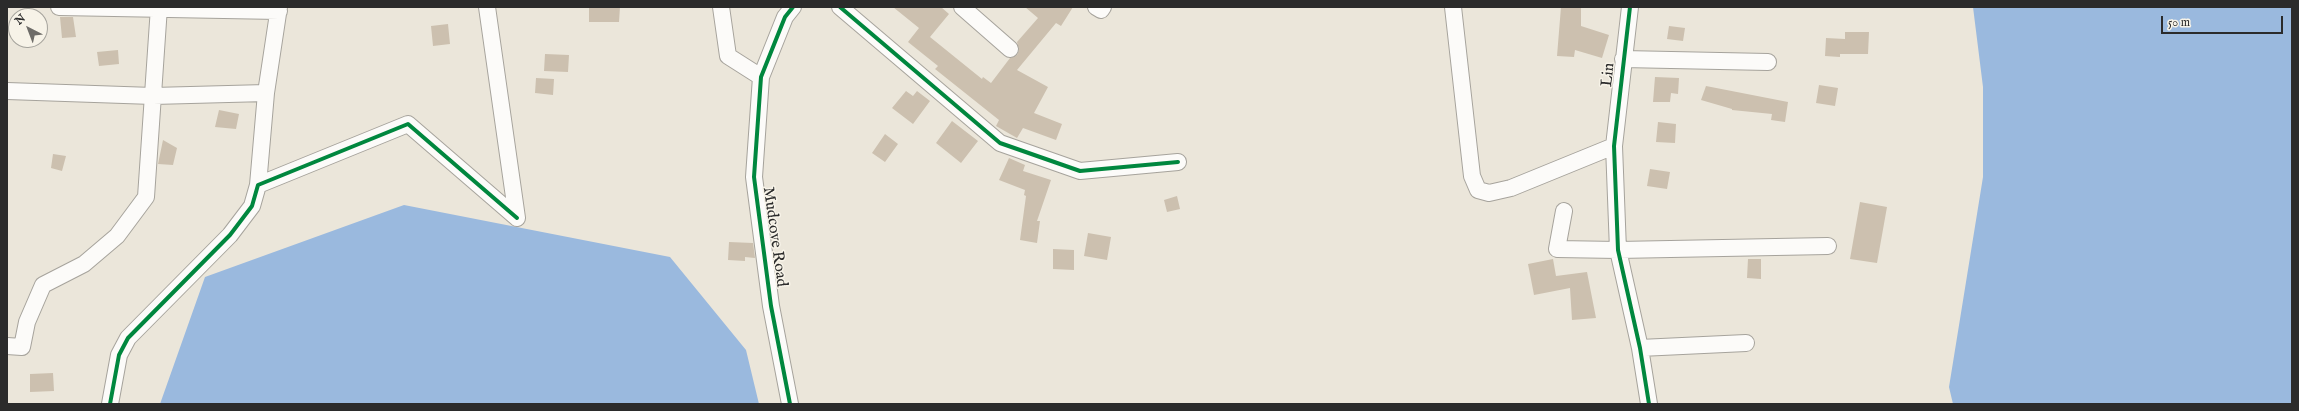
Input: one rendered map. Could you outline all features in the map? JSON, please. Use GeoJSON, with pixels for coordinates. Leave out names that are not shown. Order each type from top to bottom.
{"type":"FeatureCollection","features":[{"type":"Feature","properties":{"kind":"street"},"geometry":{"type":"LineString","coordinates":[[59,7],[279,9],[266,93],[258,185],[252,206],[230,235],[128,338],[119,355],[110,404]]}},
{"type":"Feature","properties":{"kind":"street"},"geometry":{"type":"LineString","coordinates":[[258,185],[408,124],[517,218],[487,7]]}},
{"type":"Feature","properties":{"kind":"street"},"geometry":{"type":"LineString","coordinates":[[721,7],[728,56],[762,77]]}},
{"type":"Feature","properties":{"kind":"street","name":"Mudcove Road"},"geometry":{"type":"LineString","coordinates":[[790,404],[771,306],[754,177],[762,77],[785,17],[793,7]]}},
{"type":"Feature","properties":{"kind":"street"},"geometry":{"type":"LineString","coordinates":[[840,7],[1000,143],[1080,171],[1178,162]]}},
{"type":"Feature","properties":{"kind":"street"},"geometry":{"type":"LineString","coordinates":[[962,7],[1010,49]]}},
{"type":"Feature","properties":{"kind":"street"},"geometry":{"type":"LineString","coordinates":[[1096,7],[1101,10],[1103,7]]}},
{"type":"Feature","properties":{"kind":"street"},"geometry":{"type":"LineString","coordinates":[[1453,7],[1472,176],[1478,190],[1489,193],[1511,188],[1614,146]]}},
{"type":"Feature","properties":{"kind":"street","name":"Lin"},"geometry":{"type":"LineString","coordinates":[[1630,7],[1614,146],[1618,250],[1640,348],[1649,404]]}},
{"type":"Feature","properties":{"kind":"street"},"geometry":{"type":"LineString","coordinates":[[7,346],[22,347],[27,322],[43,285],[84,264],[117,236],[146,197],[159,8]]}},
{"type":"Feature","properties":{"kind":"street"},"geometry":{"type":"LineString","coordinates":[[1623,59],[1768,62]]}},
{"type":"Feature","properties":{"kind":"street"},"geometry":{"type":"LineString","coordinates":[[7,92],[153,96],[266,93]]}},
{"type":"Feature","properties":{"kind":"street"},"geometry":{"type":"LineString","coordinates":[[1564,211],[1557,249],[1618,250],[1828,246]]}},
{"type":"Feature","properties":{"kind":"street"},"geometry":{"type":"LineString","coordinates":[[1640,348],[1746,343]]}},
{"type":"Feature","properties":{"kind":"water"},"geometry":{"type":"Polygon","coordinates":[[[1973,7],[2292,7],[2292,404],[1953,404],[1949,387],[1983,177],[1983,87],[1973,7]]]}},
{"type":"Feature","properties":{"kind":"water"},"geometry":{"type":"Polygon","coordinates":[[[404,205],[670,257],[746,350],[759,404],[160,404],[205,277],[404,205]]]}},
{"type":"Feature","properties":{"kind":"building"},"geometry":{"type":"Polygon","coordinates":[[[589,7],[620,7],[619,22],[589,22],[589,7]]]}},
{"type":"Feature","properties":{"kind":"building"},"geometry":{"type":"Polygon","coordinates":[[[893,7],[941,7],[949,14],[930,37],[982,79],[983,77],[991,83],[1010,58],[1017,55],[1019,50],[1017,42],[1038,18],[1025,7],[1073,7],[1061,26],[1056,23],[1017,70],[1048,87],[1034,113],[1062,124],[1056,140],[1023,128],[1017,138],[996,126],[999,120],[935,69],[938,66],[908,42],[919,28],[893,7]]]}},
{"type":"Feature","properties":{"kind":"building"},"geometry":{"type":"Polygon","coordinates":[[[1561,7],[1581,7],[1581,26],[1609,35],[1602,58],[1575,50],[1574,57],[1557,56],[1561,7]]]}},
{"type":"Feature","properties":{"kind":"building"},"geometry":{"type":"Polygon","coordinates":[[[60,17],[73,17],[76,37],[62,38],[60,17]]]}},
{"type":"Feature","properties":{"kind":"building"},"geometry":{"type":"Polygon","coordinates":[[[448,24],[450,44],[433,46],[431,26],[448,24]]]}},
{"type":"Feature","properties":{"kind":"building"},"geometry":{"type":"Polygon","coordinates":[[[1669,26],[1685,28],[1683,41],[1667,39],[1669,26]]]}},
{"type":"Feature","properties":{"kind":"building"},"geometry":{"type":"Polygon","coordinates":[[[1845,32],[1869,32],[1868,54],[1840,54],[1840,57],[1825,56],[1826,38],[1845,39],[1845,32]]]}},
{"type":"Feature","properties":{"kind":"building"},"geometry":{"type":"Polygon","coordinates":[[[118,50],[119,64],[99,66],[97,52],[118,50]]]}},
{"type":"Feature","properties":{"kind":"building"},"geometry":{"type":"Polygon","coordinates":[[[545,54],[569,55],[568,72],[544,71],[545,54]]]}},
{"type":"Feature","properties":{"kind":"building"},"geometry":{"type":"Polygon","coordinates":[[[1655,77],[1679,78],[1678,94],[1671,93],[1670,102],[1653,102],[1655,77]]]}},
{"type":"Feature","properties":{"kind":"building"},"geometry":{"type":"Polygon","coordinates":[[[536,78],[554,79],[553,95],[535,93],[536,78]]]}},
{"type":"Feature","properties":{"kind":"building"},"geometry":{"type":"Polygon","coordinates":[[[1819,85],[1838,88],[1835,106],[1816,103],[1819,85]]]}},
{"type":"Feature","properties":{"kind":"building"},"geometry":{"type":"Polygon","coordinates":[[[1706,86],[1788,102],[1785,122],[1771,120],[1772,114],[1732,110],[1701,100],[1706,86]]]}},
{"type":"Feature","properties":{"kind":"building"},"geometry":{"type":"Polygon","coordinates":[[[906,91],[913,96],[917,91],[930,101],[913,124],[892,108],[906,91]]]}},
{"type":"Feature","properties":{"kind":"building"},"geometry":{"type":"Polygon","coordinates":[[[219,110],[239,114],[236,129],[215,127],[219,110]]]}},
{"type":"Feature","properties":{"kind":"building"},"geometry":{"type":"Polygon","coordinates":[[[952,121],[978,141],[961,163],[936,143],[952,121]]]}},
{"type":"Feature","properties":{"kind":"building"},"geometry":{"type":"Polygon","coordinates":[[[1658,122],[1676,124],[1675,143],[1656,142],[1658,122]]]}},
{"type":"Feature","properties":{"kind":"building"},"geometry":{"type":"Polygon","coordinates":[[[885,134],[898,144],[885,162],[872,153],[885,134]]]}},
{"type":"Feature","properties":{"kind":"building"},"geometry":{"type":"Polygon","coordinates":[[[163,140],[177,148],[173,165],[158,164],[163,140]]]}},
{"type":"Feature","properties":{"kind":"building"},"geometry":{"type":"Polygon","coordinates":[[[53,154],[66,156],[62,171],[51,168],[53,154]]]}},
{"type":"Feature","properties":{"kind":"building"},"geometry":{"type":"Polygon","coordinates":[[[1009,158],[1025,165],[1023,171],[1051,180],[1037,221],[1040,221],[1037,243],[1020,240],[1026,196],[1024,195],[1025,190],[999,180],[1009,158]]]}},
{"type":"Feature","properties":{"kind":"building"},"geometry":{"type":"Polygon","coordinates":[[[1650,169],[1670,172],[1667,189],[1647,186],[1650,169]]]}},
{"type":"Feature","properties":{"kind":"building"},"geometry":{"type":"Polygon","coordinates":[[[1177,196],[1180,209],[1167,212],[1164,200],[1177,196]]]}},
{"type":"Feature","properties":{"kind":"building"},"geometry":{"type":"Polygon","coordinates":[[[1860,202],[1887,207],[1877,263],[1850,259],[1860,202]]]}},
{"type":"Feature","properties":{"kind":"building"},"geometry":{"type":"Polygon","coordinates":[[[1088,233],[1111,237],[1107,260],[1084,256],[1088,233]]]}},
{"type":"Feature","properties":{"kind":"building"},"geometry":{"type":"Polygon","coordinates":[[[729,242],[753,243],[755,258],[745,257],[745,261],[728,260],[729,242]]]}},
{"type":"Feature","properties":{"kind":"building"},"geometry":{"type":"Polygon","coordinates":[[[1053,249],[1074,250],[1074,270],[1053,269],[1053,249]]]}},
{"type":"Feature","properties":{"kind":"building"},"geometry":{"type":"Polygon","coordinates":[[[1553,259],[1556,276],[1587,272],[1596,318],[1572,320],[1570,288],[1534,295],[1528,264],[1553,259]]]}},
{"type":"Feature","properties":{"kind":"building"},"geometry":{"type":"Polygon","coordinates":[[[1748,259],[1761,259],[1761,279],[1747,278],[1748,259]]]}},
{"type":"Feature","properties":{"kind":"building"},"geometry":{"type":"Polygon","coordinates":[[[53,373],[54,391],[30,392],[30,374],[53,373]]]}},
{"type":"Feature","properties":{"kind":"cycle path"},"geometry":{"type":"LineString","coordinates":[[790,404],[771,306],[754,177],[761,77],[785,17],[793,7]]}},
{"type":"Feature","properties":{"kind":"cycle path"},"geometry":{"type":"LineString","coordinates":[[840,7],[1000,143],[1080,171],[1178,162]]}},
{"type":"Feature","properties":{"kind":"cycle path"},"geometry":{"type":"LineString","coordinates":[[1630,7],[1614,146],[1618,250],[1640,348],[1649,404]]}},
{"type":"Feature","properties":{"kind":"cycle path"},"geometry":{"type":"LineString","coordinates":[[110,404],[119,355],[128,338],[230,235],[252,206],[258,185],[408,124],[517,218]]}}]}
